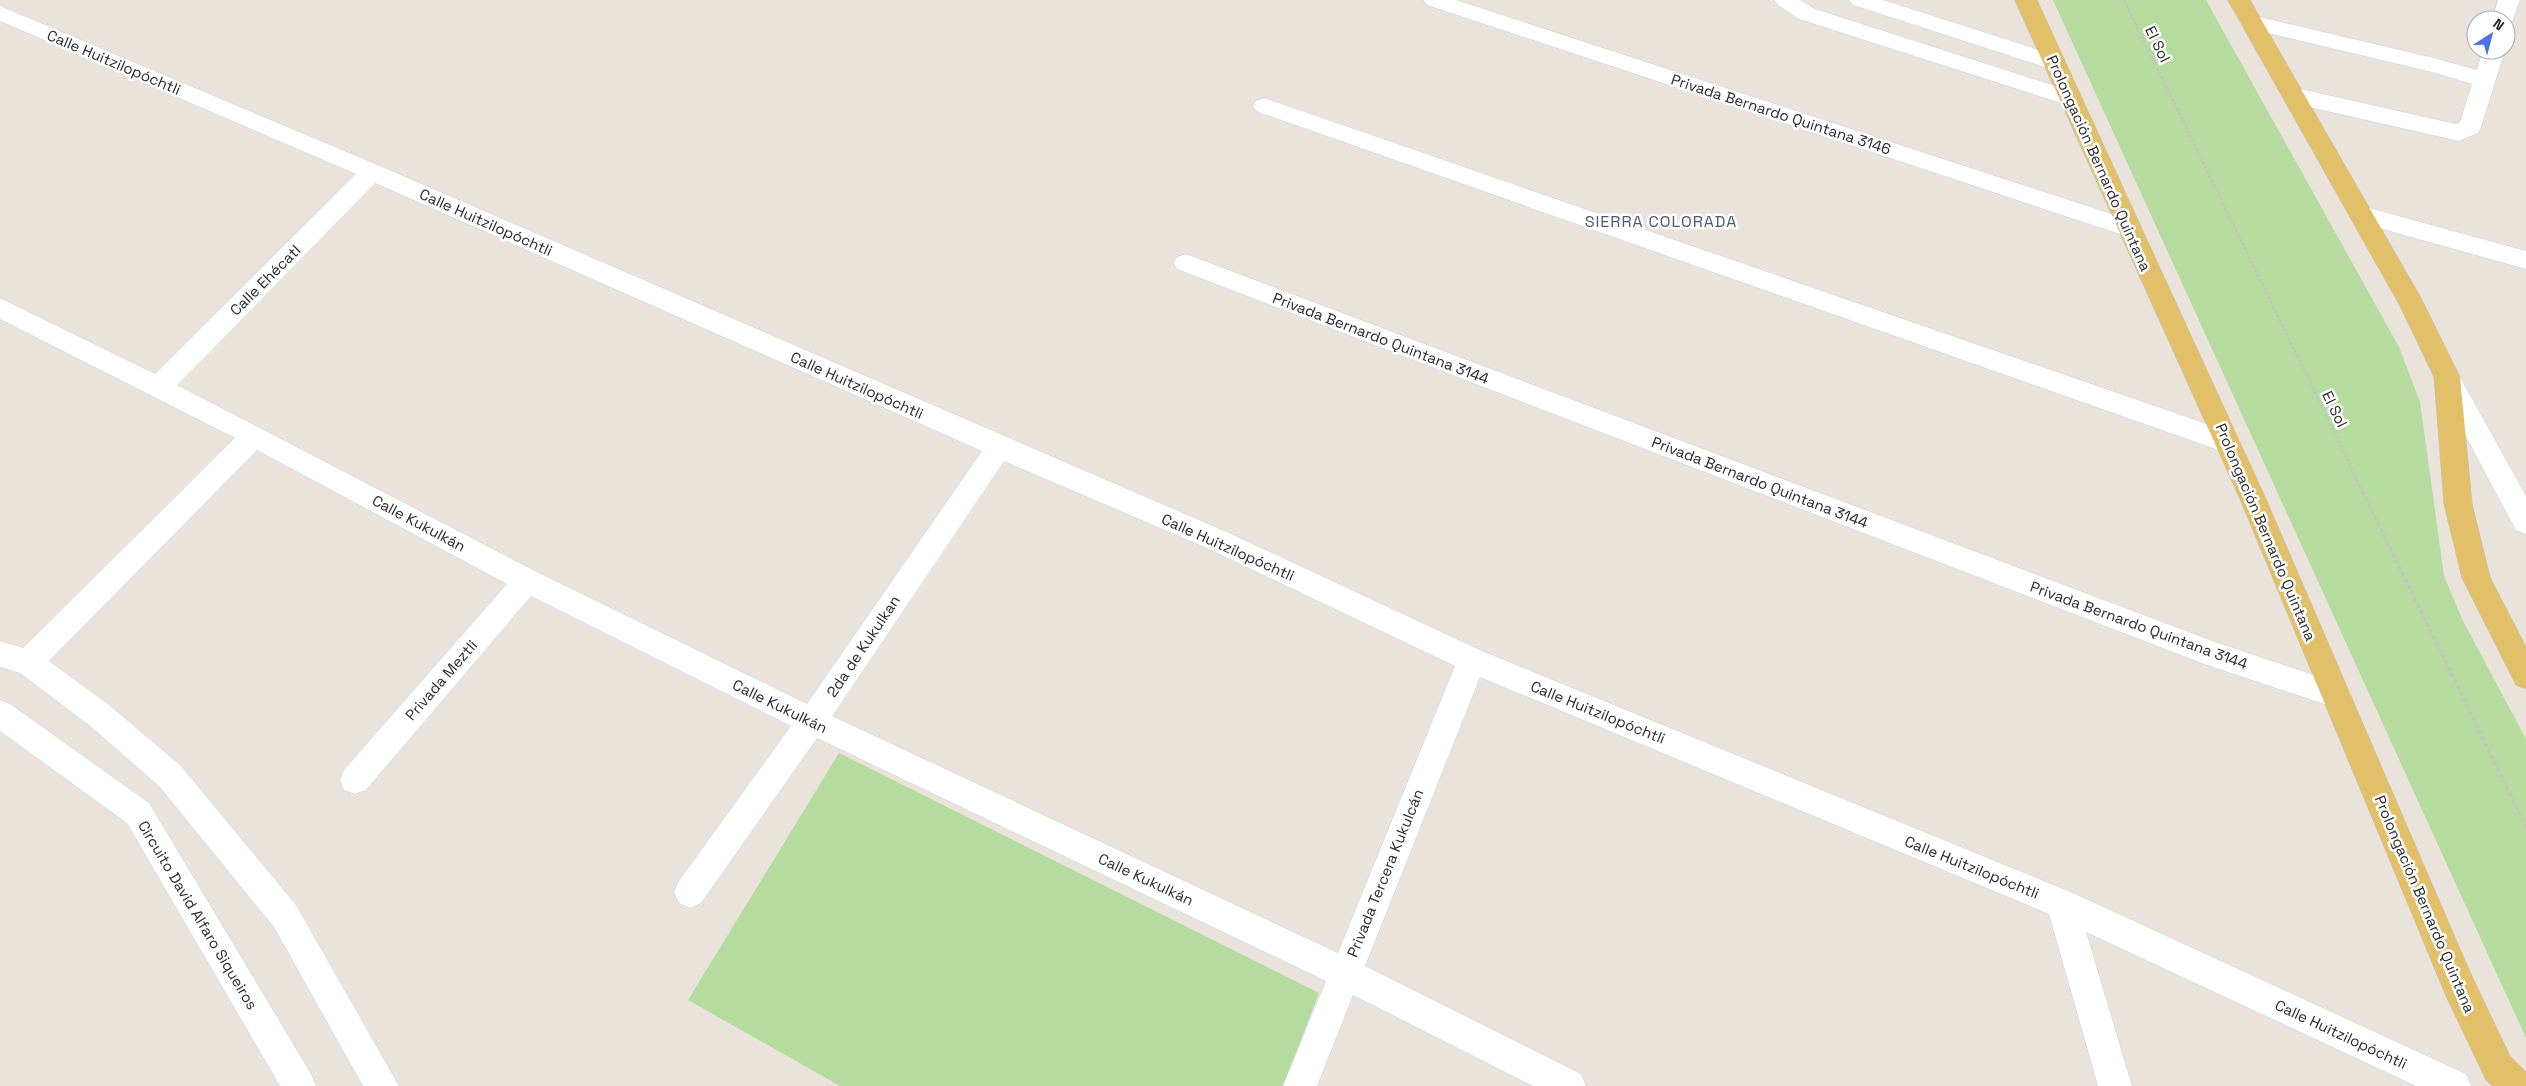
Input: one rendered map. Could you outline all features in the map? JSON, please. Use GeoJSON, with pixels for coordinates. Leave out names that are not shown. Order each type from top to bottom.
{"type":"FeatureCollection","features":[{"type":"Feature","properties":{"kind":"main road","name":"Prolongación Bernardo Quintana"},"geometry":{"type":"LineString","coordinates":[[2026,0],[2128,228],[2227,442],[2458,984],[2506,1080]]}},
{"type":"Feature","properties":{"kind":"main road"},"geometry":{"type":"LineString","coordinates":[[2239,0],[2296,96],[2412,305],[2447,377],[2458,504],[2476,578],[2526,676]]}},
{"type":"Feature","properties":{"kind":"street","name":"Privada Bernardo Quintana 3146"},"geometry":{"type":"LineString","coordinates":[[1434,0],[2128,228]]}},
{"type":"Feature","properties":{"kind":"street"},"geometry":{"type":"LineString","coordinates":[[1785,0],[1807,14],[2069,98]]}},
{"type":"Feature","properties":{"kind":"street"},"geometry":{"type":"LineString","coordinates":[[1860,0],[2053,62]]}},
{"type":"Feature","properties":{"kind":"street","name":"Calle Huitzilopóchtli"},"geometry":{"type":"LineString","coordinates":[[0,13],[372,172],[999,447],[1219,541],[1472,660],[2062,904],[2454,1086]]}},
{"type":"Feature","properties":{"kind":"street"},"geometry":{"type":"LineString","coordinates":[[2251,22],[2434,65],[2484,80]]}},
{"type":"Feature","properties":{"kind":"street"},"geometry":{"type":"LineString","coordinates":[[2296,96],[2459,133],[2470,127],[2491,60]]}},
{"type":"Feature","properties":{"kind":"street"},"geometry":{"type":"LineString","coordinates":[[1264,106],[2227,442]]}},
{"type":"Feature","properties":{"kind":"street","name":"Calle Ehécatl"},"geometry":{"type":"LineString","coordinates":[[159,387],[372,172]]}},
{"type":"Feature","properties":{"kind":"street"},"geometry":{"type":"LineString","coordinates":[[2362,215],[2526,260]]}},
{"type":"Feature","properties":{"kind":"street","name":"Privada Bernardo Quintana 3144"},"geometry":{"type":"LineString","coordinates":[[1186,263],[2217,656],[2336,695]]}},
{"type":"Feature","properties":{"kind":"street","name":"Calle Kukulkán"},"geometry":{"type":"LineString","coordinates":[[0,308],[254,436],[527,581],[812,721],[1344,972],[1569,1086]]}},
{"type":"Feature","properties":{"kind":"street"},"geometry":{"type":"LineString","coordinates":[[2447,377],[2526,522]]}},
{"type":"Feature","properties":{"kind":"street"},"geometry":{"type":"LineString","coordinates":[[28,662],[254,436]]}},
{"type":"Feature","properties":{"kind":"street","name":"2da de Kukulkan"},"geometry":{"type":"LineString","coordinates":[[690,892],[812,721],[999,447]]}},
{"type":"Feature","properties":{"kind":"street","name":"Privada Meztli"},"geometry":{"type":"LineString","coordinates":[[356,780],[527,581]]}},
{"type":"Feature","properties":{"kind":"street"},"geometry":{"type":"LineString","coordinates":[[0,654],[28,662],[99,715],[170,776],[285,916],[382,1086]]}},
{"type":"Feature","properties":{"kind":"street","name":"Privada Tercera Kukulcán"},"geometry":{"type":"LineString","coordinates":[[1300,1086],[1344,972],[1472,660]]}},
{"type":"Feature","properties":{"kind":"street","name":"Circuito David Alfaro Siqueiros"},"geometry":{"type":"LineString","coordinates":[[0,714],[138,813],[299,1086]]}},
{"type":"Feature","properties":{"kind":"street"},"geometry":{"type":"LineString","coordinates":[[2062,904],[2115,1086]]}},
{"type":"Feature","properties":{"kind":"path","name":"El Sol"},"geometry":{"type":"LineString","coordinates":[[2124,0],[2526,827]]}},
{"type":"Feature","properties":{"kind":"green space"},"geometry":{"type":"Polygon","coordinates":[[[2053,0],[2206,0],[2399,347],[2420,402],[2444,576],[2462,619],[2526,739],[2526,1038],[2053,0]]]}},
{"type":"Feature","properties":{"kind":"green space"},"geometry":{"type":"Polygon","coordinates":[[[839,753],[1319,993],[1283,1086],[840,1086],[688,1000],[839,753]]]}},
{"type":"Feature","properties":{"kind":"district","name":"SIERRA COLORADA"},"geometry":{"type":"Point","coordinates":[1661,221]}}]}
